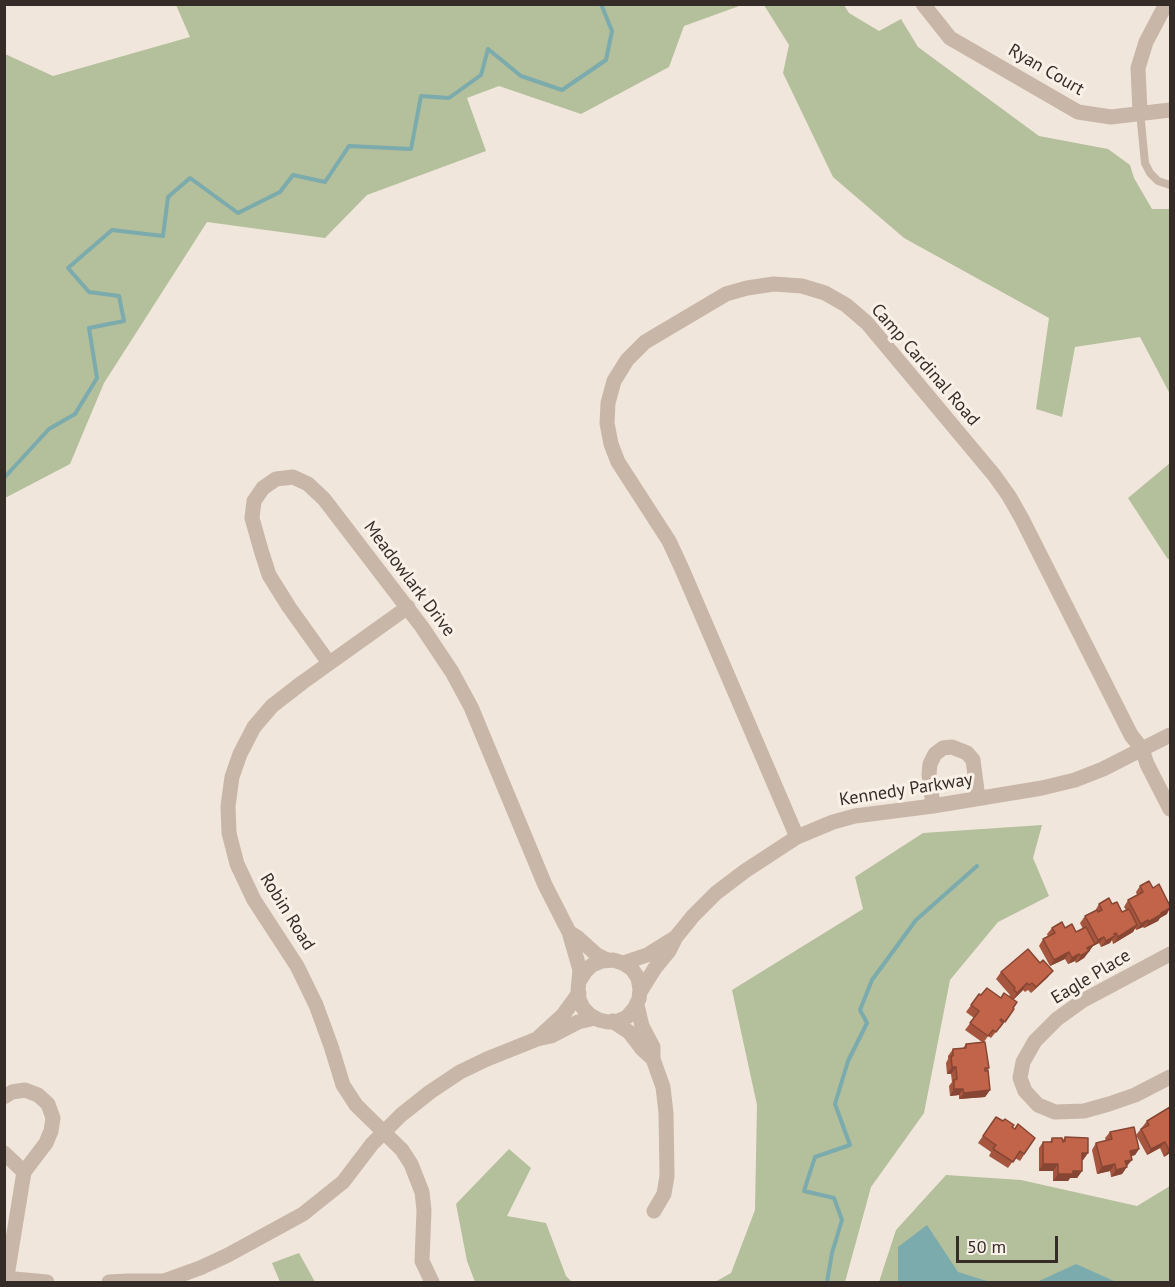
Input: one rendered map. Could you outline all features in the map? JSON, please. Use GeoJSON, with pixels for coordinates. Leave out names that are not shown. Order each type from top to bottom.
{"type":"FeatureCollection","features":[{"type":"Feature","properties":{"kind":"street","name":"Ryan Court"},"geometry":{"type":"LineString","coordinates":[[923,4],[950,38],[1078,112],[1111,117],[1170,110]]}},
{"type":"Feature","properties":{"kind":"street"},"geometry":{"type":"LineString","coordinates":[[1140,112],[1138,68],[1146,42],[1167,9]]}},
{"type":"Feature","properties":{"kind":"street","name":"Camp Cardinal Road"},"geometry":{"type":"LineString","coordinates":[[797,837],[682,568],[669,541],[618,462],[611,444],[607,423],[608,404],[614,381],[627,360],[645,342],[726,294],[774,284],[802,286],[825,293],[846,305],[867,323],[994,475],[1022,519],[1131,735],[1142,749],[1170,810]]}},
{"type":"Feature","properties":{"kind":"street","name":"Meadowlark Drive"},"geometry":{"type":"LineString","coordinates":[[329,663],[268,575],[252,518],[254,501],[263,488],[276,479],[293,477],[308,484],[324,499],[432,640],[471,707],[545,885],[569,932],[578,957],[579,987]]}},
{"type":"Feature","properties":{"kind":"street","name":"Robin Road"},"geometry":{"type":"LineString","coordinates":[[408,607],[272,706],[254,727],[240,754],[232,777],[228,806],[228,833],[237,864],[254,900],[297,966],[316,1005],[344,1085],[356,1105],[402,1150],[411,1164],[422,1192],[424,1210],[422,1261],[432,1282]]}},
{"type":"Feature","properties":{"kind":"street","name":"Kennedy Parkway"},"geometry":{"type":"LineString","coordinates":[[638,998],[655,968],[693,916],[716,893],[797,837],[833,822],[855,816],[933,806],[1042,788],[1075,780],[1103,769],[1170,735]]}},
{"type":"Feature","properties":{"kind":"street"},"geometry":{"type":"LineString","coordinates":[[933,806],[930,764],[935,754],[943,748],[952,747],[967,753],[973,760],[978,798]]}},
{"type":"Feature","properties":{"kind":"street","name":"Meadowlark Drive"},"geometry":{"type":"LineString","coordinates":[[569,932],[597,955],[607,960]]}},
{"type":"Feature","properties":{"kind":"street","name":"Kennedy Parkway"},"geometry":{"type":"LineString","coordinates":[[623,963],[652,953],[676,937]]}},
{"type":"Feature","properties":{"kind":"street","name":"Eagle Place"},"geometry":{"type":"LineString","coordinates":[[1170,954],[1082,1001],[1057,1019],[1035,1041],[1023,1062],[1020,1078],[1025,1091],[1038,1105],[1055,1112],[1084,1111],[1109,1104],[1135,1095],[1170,1077]]}},
{"type":"Feature","properties":{"kind":"street"},"geometry":{"type":"LineString","coordinates":[[537,1040],[563,1015],[585,972],[592,965],[613,960],[632,969],[638,978],[642,1026],[653,1047],[653,1059],[663,1087],[666,1113],[667,1176],[664,1194],[654,1211]]}},
{"type":"Feature","properties":{"kind":"street"},"geometry":{"type":"LineString","coordinates":[[579,987],[579,999],[583,1008],[598,1020],[612,1022],[627,1017],[638,998]]}},
{"type":"Feature","properties":{"kind":"street"},"geometry":{"type":"LineString","coordinates":[[109,1282],[163,1282],[228,1255],[303,1214],[343,1182],[383,1132],[401,1115],[460,1072],[487,1059],[551,1036],[578,1022],[595,1018]]}},
{"type":"Feature","properties":{"kind":"street"},"geometry":{"type":"LineString","coordinates":[[612,1022],[629,1032],[653,1059]]}},
{"type":"Feature","properties":{"kind":"street"},"geometry":{"type":"LineString","coordinates":[[4,1097],[12,1092],[25,1090],[38,1095],[48,1104],[52,1118],[51,1131],[46,1143],[24,1173],[6,1280],[47,1282]]}},
{"type":"Feature","properties":{"kind":"street"},"geometry":{"type":"LineString","coordinates":[[4,1153],[24,1173]]}},
{"type":"Feature","properties":{"kind":"lane"},"geometry":{"type":"LineString","coordinates":[[1140,112],[1145,163],[1150,173],[1158,181],[1170,185]]}},
{"type":"Feature","properties":{"kind":"green space"},"geometry":{"type":"Polygon","coordinates":[[[176,5],[742,5],[684,26],[669,67],[581,114],[499,86],[467,98],[486,151],[367,195],[325,238],[207,222],[104,383],[70,464],[5,498],[5,54],[53,76],[190,37],[176,5]]]}},
{"type":"Feature","properties":{"kind":"green space"},"geometry":{"type":"Polygon","coordinates":[[[764,5],[844,5],[849,13],[879,31],[901,19],[918,47],[1039,136],[1108,149],[1130,165],[1134,178],[1152,209],[1170,209],[1170,394],[1140,337],[1075,347],[1062,417],[1036,409],[1049,318],[904,238],[833,177],[783,73],[789,45],[764,5]]]}},
{"type":"Feature","properties":{"kind":"green space"},"geometry":{"type":"Polygon","coordinates":[[[1170,463],[1170,560],[1128,498],[1170,463]]]}},
{"type":"Feature","properties":{"kind":"green space"},"geometry":{"type":"Polygon","coordinates":[[[1042,825],[1033,858],[1049,896],[998,922],[950,980],[924,1113],[871,1187],[845,1282],[715,1282],[731,1273],[755,1210],[757,1105],[732,990],[863,909],[855,877],[923,833],[1042,825]]]}},
{"type":"Feature","properties":{"kind":"green space"},"geometry":{"type":"Polygon","coordinates":[[[509,1149],[531,1168],[507,1216],[546,1223],[566,1276],[572,1282],[475,1282],[467,1261],[456,1204],[509,1149]]]}},
{"type":"Feature","properties":{"kind":"green space"},"geometry":{"type":"Polygon","coordinates":[[[946,1175],[1021,1180],[1137,1206],[1170,1186],[1170,1282],[879,1282],[896,1230],[946,1175]]]}},
{"type":"Feature","properties":{"kind":"green space"},"geometry":{"type":"Polygon","coordinates":[[[299,1253],[315,1282],[280,1282],[272,1263],[299,1253]]]}},
{"type":"Feature","properties":{"kind":"water"},"geometry":{"type":"Polygon","coordinates":[[[927,1225],[958,1272],[990,1282],[898,1282],[898,1247],[927,1225]]]}},
{"type":"Feature","properties":{"kind":"water"},"geometry":{"type":"Polygon","coordinates":[[[1076,1264],[1114,1281],[1037,1282],[1076,1264]]]}},
{"type":"Feature","properties":{"kind":"building"},"geometry":{"type":"Polygon","coordinates":[[[1149,881],[1153,888],[1159,884],[1170,908],[1141,924],[1128,900],[1143,892],[1140,886],[1149,881]]]}},
{"type":"Feature","properties":{"kind":"building"},"geometry":{"type":"Polygon","coordinates":[[[1109,898],[1112,904],[1117,902],[1122,912],[1129,909],[1137,925],[1118,937],[1116,933],[1106,941],[1104,937],[1098,940],[1085,916],[1102,910],[1099,904],[1109,898]]]}},
{"type":"Feature","properties":{"kind":"building"},"geometry":{"type":"Polygon","coordinates":[[[1062,922],[1065,928],[1072,924],[1076,932],[1086,927],[1095,944],[1087,948],[1089,951],[1080,956],[1079,954],[1072,958],[1069,952],[1054,960],[1043,939],[1055,933],[1052,928],[1062,922]]]}},
{"type":"Feature","properties":{"kind":"building"},"geometry":{"type":"Polygon","coordinates":[[[1028,949],[1040,963],[1043,960],[1053,971],[1036,987],[1032,983],[1029,985],[1027,983],[1017,993],[1001,972],[1028,949]]]}},
{"type":"Feature","properties":{"kind":"building"},"geometry":{"type":"Polygon","coordinates":[[[987,988],[1001,998],[1004,993],[1017,1002],[1005,1022],[1001,1019],[1003,1023],[996,1032],[993,1030],[988,1036],[970,1023],[979,1011],[971,1005],[987,988]]]}},
{"type":"Feature","properties":{"kind":"building"},"geometry":{"type":"Polygon","coordinates":[[[985,1042],[989,1068],[985,1068],[985,1071],[988,1070],[990,1090],[964,1093],[963,1089],[954,1089],[954,1080],[957,1079],[956,1067],[952,1067],[953,1049],[966,1048],[966,1044],[985,1042]]]}},
{"type":"Feature","properties":{"kind":"building"},"geometry":{"type":"Polygon","coordinates":[[[1170,1107],[1170,1149],[1165,1142],[1151,1149],[1141,1129],[1149,1125],[1147,1121],[1170,1107]]]}},
{"type":"Feature","properties":{"kind":"building"},"geometry":{"type":"Polygon","coordinates":[[[996,1117],[1003,1121],[1005,1119],[1014,1125],[1012,1127],[1015,1129],[1018,1124],[1035,1138],[1024,1154],[1020,1151],[1013,1162],[993,1149],[996,1145],[983,1136],[996,1117]]]}},
{"type":"Feature","properties":{"kind":"building"},"geometry":{"type":"Polygon","coordinates":[[[1134,1127],[1139,1149],[1130,1151],[1132,1160],[1125,1161],[1127,1167],[1116,1170],[1115,1164],[1102,1167],[1096,1143],[1112,1139],[1110,1132],[1134,1127]]]}},
{"type":"Feature","properties":{"kind":"building"},"geometry":{"type":"Polygon","coordinates":[[[1065,1137],[1088,1138],[1088,1153],[1082,1153],[1082,1171],[1073,1171],[1073,1174],[1058,1174],[1058,1164],[1043,1164],[1043,1142],[1052,1142],[1052,1138],[1062,1138],[1063,1142],[1065,1137]]]}},
{"type":"Feature","properties":{"kind":"waterway"},"geometry":{"type":"LineString","coordinates":[[4,478],[49,429],[75,414],[97,378],[89,328],[124,321],[119,296],[89,292],[68,268],[112,230],[163,236],[168,197],[190,178],[238,213],[280,192],[293,175],[325,182],[349,146],[411,149],[421,96],[449,98],[481,75],[488,49],[521,76],[562,90],[606,60],[612,31],[601,4]]}},
{"type":"Feature","properties":{"kind":"waterway"},"geometry":{"type":"LineString","coordinates":[[827,1282],[832,1253],[842,1220],[834,1198],[804,1191],[815,1157],[850,1145],[835,1104],[848,1061],[867,1023],[860,1010],[872,980],[916,920],[977,866]]}}]}
